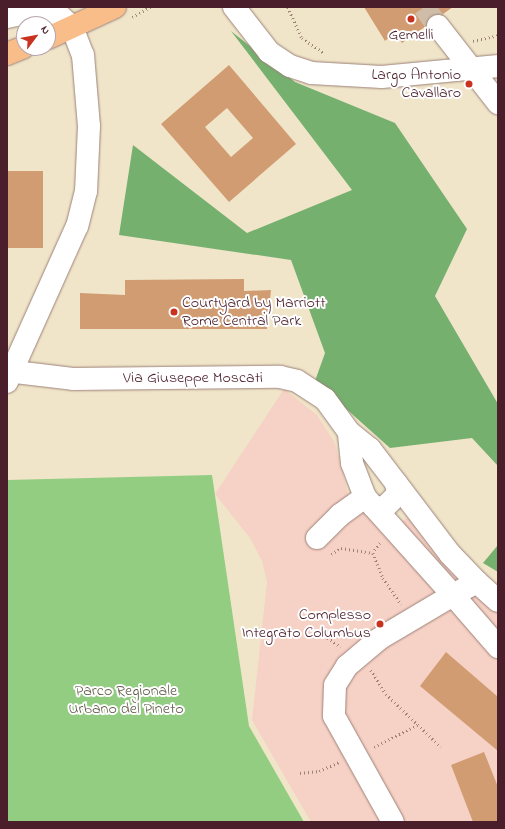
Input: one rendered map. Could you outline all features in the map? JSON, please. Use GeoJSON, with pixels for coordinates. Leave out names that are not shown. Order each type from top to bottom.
{"type":"FeatureCollection","features":[{"type":"Feature","properties":{"kind":"main road"},"geometry":{"type":"LineString","coordinates":[[56,34],[115,7]]}},
{"type":"Feature","properties":{"kind":"street"},"geometry":{"type":"LineString","coordinates":[[7,17],[41,10],[58,14],[72,27],[85,66],[88,126],[86,191],[77,226],[9,375]]}},
{"type":"Feature","properties":{"kind":"street"},"geometry":{"type":"LineString","coordinates":[[242,12],[277,58],[290,66],[323,76],[376,77],[472,70],[498,66]]}},
{"type":"Feature","properties":{"kind":"street"},"geometry":{"type":"LineString","coordinates":[[438,26],[498,103]]}},
{"type":"Feature","properties":{"kind":"street","name":"Via Giuseppe Moscati"},"geometry":{"type":"LineString","coordinates":[[9,375],[73,379],[288,379],[306,384],[325,399],[349,432],[370,449],[450,554],[498,601]]}},
{"type":"Feature","properties":{"kind":"street"},"geometry":{"type":"LineString","coordinates":[[349,432],[352,463],[370,502],[498,647]]}},
{"type":"Feature","properties":{"kind":"street"},"geometry":{"type":"LineString","coordinates":[[324,546],[340,515],[370,502],[384,508],[393,503],[398,494],[396,483]]}},
{"type":"Feature","properties":{"kind":"street"},"geometry":{"type":"LineString","coordinates":[[393,822],[334,716],[335,685],[347,666],[379,639],[477,582]]}},
{"type":"Feature","properties":{"kind":"path"},"geometry":{"type":"LineString","coordinates":[[288,7],[302,38],[328,54]]}},
{"type":"Feature","properties":{"kind":"path"},"geometry":{"type":"LineString","coordinates":[[454,47],[498,35]]}},
{"type":"Feature","properties":{"kind":"path"},"geometry":{"type":"LineString","coordinates":[[324,546],[373,553]]}},
{"type":"Feature","properties":{"kind":"shaded area","name":"Complesso Integrato Columbus"},"geometry":{"type":"Polygon","coordinates":[[[284,389],[317,415],[335,443],[350,502],[389,530],[422,508],[498,591],[498,822],[311,822],[252,720],[267,582],[262,561],[250,538],[215,494],[284,389]]]}},
{"type":"Feature","properties":{"kind":"green space"},"geometry":{"type":"Polygon","coordinates":[[[231,31],[295,82],[395,123],[467,229],[435,296],[498,404],[498,466],[472,438],[390,448],[315,381],[325,353],[291,260],[119,235],[133,145],[247,233],[352,190],[231,31]]]}},
{"type":"Feature","properties":{"kind":"green space","name":"Parco Regionale Urbano del Pineto"},"geometry":{"type":"Polygon","coordinates":[[[212,475],[249,726],[304,822],[7,822],[7,480],[212,475]]]}},
{"type":"Feature","properties":{"kind":"green space"},"geometry":{"type":"Polygon","coordinates":[[[498,545],[498,572],[483,563],[498,545]]]}},
{"type":"Feature","properties":{"kind":"building","name":"Gemelli"},"geometry":{"type":"Polygon","coordinates":[[[364,7],[453,7],[443,14],[431,16],[426,26],[402,43],[395,33],[385,41],[364,7]]]}},
{"type":"Feature","properties":{"kind":"building"},"geometry":{"type":"Polygon","coordinates":[[[229,65],[296,144],[229,202],[161,124],[229,65]],[[227,108],[205,127],[231,157],[253,138],[227,108]]]}},
{"type":"Feature","properties":{"kind":"building"},"geometry":{"type":"Polygon","coordinates":[[[7,171],[43,171],[43,248],[7,248],[7,171]]]}},
{"type":"Feature","properties":{"kind":"building","name":"Courtyard by Marriott Rome Central Park"},"geometry":{"type":"Polygon","coordinates":[[[244,279],[244,291],[271,290],[267,329],[80,329],[80,293],[125,295],[125,280],[244,279]]]}},
{"type":"Feature","properties":{"kind":"building"},"geometry":{"type":"Polygon","coordinates":[[[446,652],[498,697],[498,751],[420,686],[446,652]]]}},
{"type":"Feature","properties":{"kind":"building"},"geometry":{"type":"Polygon","coordinates":[[[484,752],[498,787],[498,822],[473,822],[451,765],[484,752]]]}},
{"type":"Feature","properties":{"kind":"tunnel"},"geometry":{"type":"LineString","coordinates":[[424,7],[438,26]]}},
{"type":"Feature","properties":{"kind":"place","name":"Gemelli"},"geometry":{"type":"Point","coordinates":[411,19]}},
{"type":"Feature","properties":{"kind":"place","name":"Largo Antonio Cavallaro"},"geometry":{"type":"Point","coordinates":[469,84]}},
{"type":"Feature","properties":{"kind":"place","name":"Courtyard by Marriott Rome Central Park"},"geometry":{"type":"Point","coordinates":[174,312]}},
{"type":"Feature","properties":{"kind":"place","name":"Complesso Integrato Columbus"},"geometry":{"type":"Point","coordinates":[380,624]}}]}
